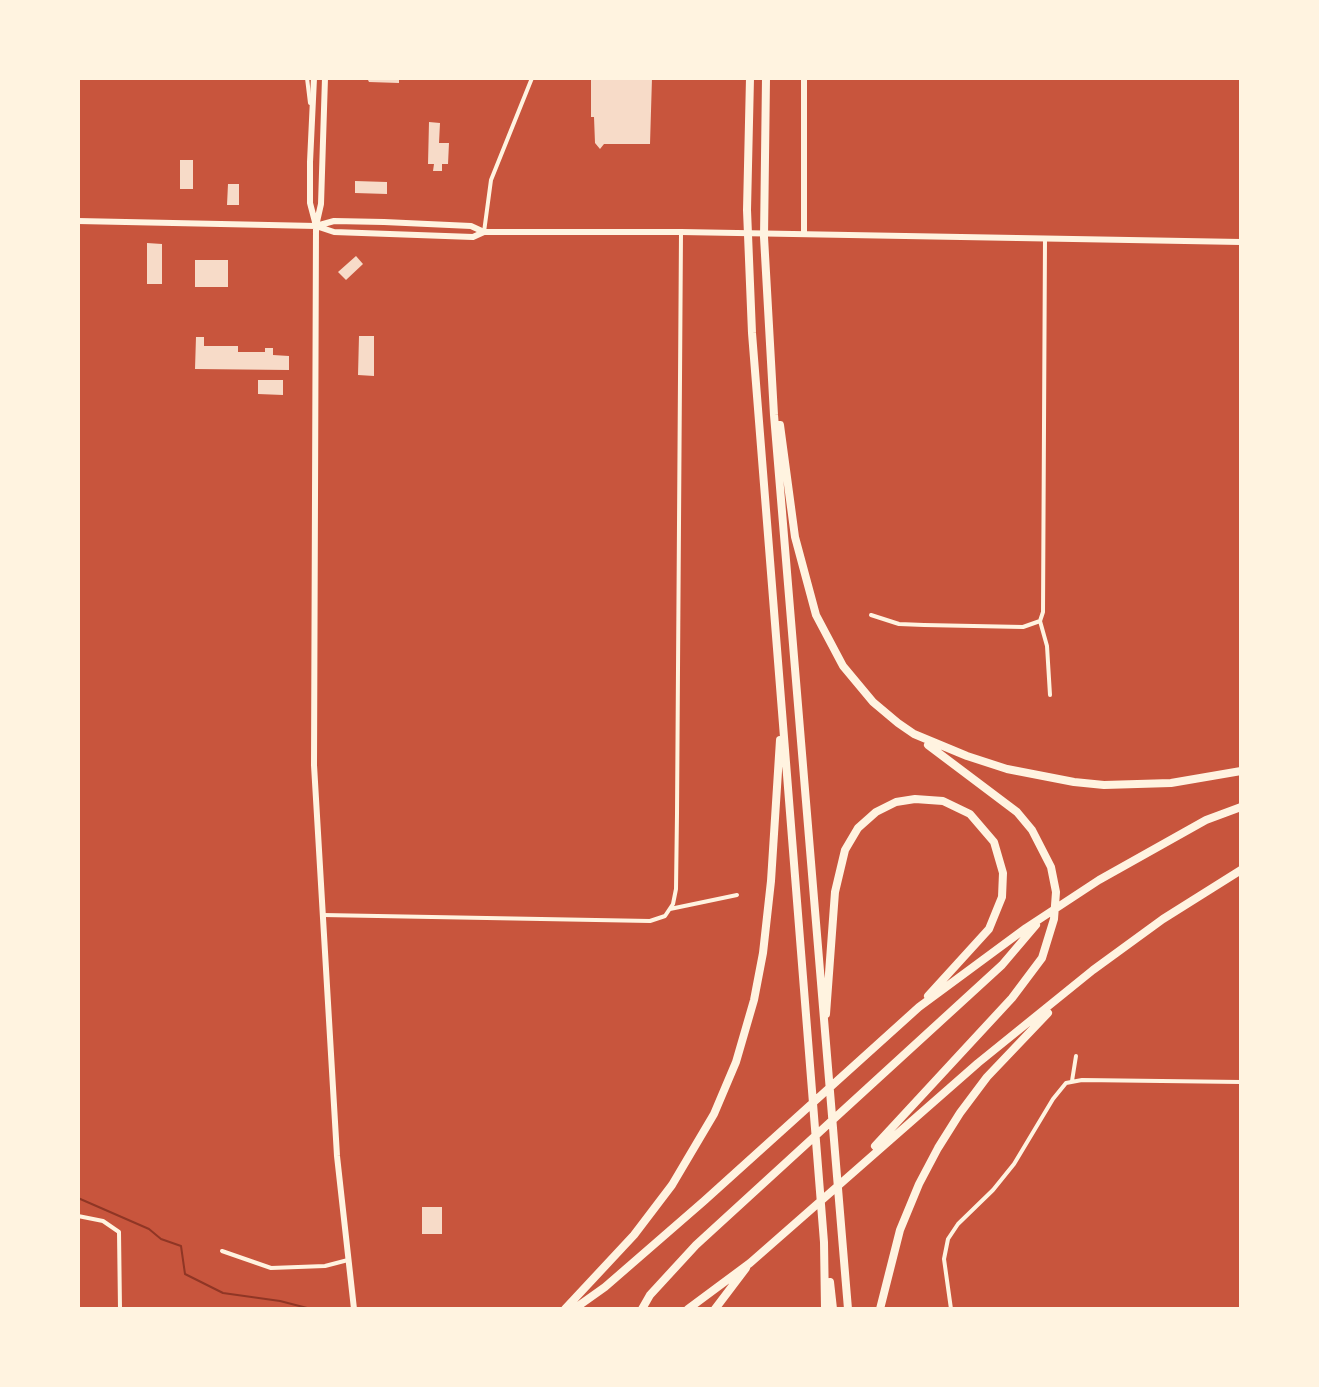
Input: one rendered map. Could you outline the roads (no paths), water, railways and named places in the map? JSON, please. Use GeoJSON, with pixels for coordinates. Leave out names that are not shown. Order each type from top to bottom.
{"type":"FeatureCollection","features":[{"type":"Feature","properties":{"kind":"highway"},"geometry":{"type":"LineString","coordinates":[[750,78],[748,257],[824,1242],[833,1309]]}},
{"type":"Feature","properties":{"kind":"highway"},"geometry":{"type":"LineString","coordinates":[[766,78],[764,259],[824,1042],[848,1309]]}},
{"type":"Feature","properties":{"kind":"highway"},"geometry":{"type":"LineString","coordinates":[[771,359],[795,537],[816,615],[835,654],[873,702],[1017,812],[1032,830],[1051,867],[1056,892],[1048,944],[1035,969],[970,1045],[907,1109],[856,1168]]}},
{"type":"Feature","properties":{"kind":"highway"},"geometry":{"type":"LineString","coordinates":[[565,1309],[634,1235],[672,1185],[714,1114],[736,1062],[754,1000],[767,921],[780,695]]}},
{"type":"Feature","properties":{"kind":"highway"},"geometry":{"type":"LineString","coordinates":[[914,734],[1007,769],[1074,782],[1104,785],[1171,783],[1241,771]]}},
{"type":"Feature","properties":{"kind":"highway"},"geometry":{"type":"LineString","coordinates":[[824,1042],[832,916],[845,850],[858,828],[876,812],[896,802],[923,798],[959,807],[982,826],[998,852],[1003,886],[999,909],[989,929],[919,1007]]}},
{"type":"Feature","properties":{"kind":"highway"},"geometry":{"type":"LineString","coordinates":[[574,1309],[605,1287],[704,1201],[919,1007],[1099,880],[1206,820],[1241,807]]}},
{"type":"Feature","properties":{"kind":"highway"},"geometry":{"type":"LineString","coordinates":[[688,1309],[750,1263],[978,1063],[1062,995],[1163,919],[1241,870]]}},
{"type":"Feature","properties":{"kind":"highway"},"geometry":{"type":"LineString","coordinates":[[642,1309],[650,1295],[696,1245],[1002,965],[1044,916]]}},
{"type":"Feature","properties":{"kind":"highway"},"geometry":{"type":"LineString","coordinates":[[880,1309],[900,1230],[938,1148],[987,1077],[1062,995]]}},
{"type":"Feature","properties":{"kind":"highway"},"geometry":{"type":"LineString","coordinates":[[824,1242],[825,1309]]}},
{"type":"Feature","properties":{"kind":"highway"},"geometry":{"type":"LineString","coordinates":[[715,1309],[750,1263]]}},
{"type":"Feature","properties":{"kind":"main road"},"geometry":{"type":"LineString","coordinates":[[314,78],[310,203],[316,226]]}},
{"type":"Feature","properties":{"kind":"main road"},"geometry":{"type":"LineString","coordinates":[[325,78],[321,204],[316,226],[313,714],[337,1156],[354,1309]]}},
{"type":"Feature","properties":{"kind":"main road"},"geometry":{"type":"LineString","coordinates":[[804,78],[804,233]]}},
{"type":"Feature","properties":{"kind":"main road"},"geometry":{"type":"LineString","coordinates":[[78,221],[316,226],[334,221],[384,222],[471,226],[484,232]]}},
{"type":"Feature","properties":{"kind":"main road"},"geometry":{"type":"LineString","coordinates":[[316,226],[334,232],[473,237],[484,232],[681,232],[1241,242]]}},
{"type":"Feature","properties":{"kind":"street"},"geometry":{"type":"LineString","coordinates":[[307,78],[312,110]]}},
{"type":"Feature","properties":{"kind":"street"},"geometry":{"type":"LineString","coordinates":[[484,232],[491,180],[532,78]]}},
{"type":"Feature","properties":{"kind":"street"},"geometry":{"type":"LineString","coordinates":[[323,915],[640,921],[660,919],[670,909],[676,889],[681,232]]}},
{"type":"Feature","properties":{"kind":"street"},"geometry":{"type":"LineString","coordinates":[[1045,239],[1043,612],[1040,621],[1047,646],[1050,695]]}},
{"type":"Feature","properties":{"kind":"street"},"geometry":{"type":"LineString","coordinates":[[871,615],[899,624],[924,625],[1023,627],[1040,621]]}},
{"type":"Feature","properties":{"kind":"street"},"geometry":{"type":"LineString","coordinates":[[670,909],[737,895]]}},
{"type":"Feature","properties":{"kind":"street"},"geometry":{"type":"LineString","coordinates":[[1072,1081],[1076,1056]]}},
{"type":"Feature","properties":{"kind":"street"},"geometry":{"type":"LineString","coordinates":[[951,1309],[944,1259],[948,1241],[958,1224],[1014,1164],[1060,1090],[1072,1081],[1241,1082]]}},
{"type":"Feature","properties":{"kind":"street"},"geometry":{"type":"LineString","coordinates":[[78,1216],[103,1221],[116,1228],[121,1244],[120,1309]]}},
{"type":"Feature","properties":{"kind":"street"},"geometry":{"type":"LineString","coordinates":[[222,1251],[271,1268],[325,1266],[348,1260]]}},
{"type":"Feature","properties":{"kind":"waterway"},"geometry":{"type":"LineString","coordinates":[[78,1198],[181,1246],[185,1274],[223,1293],[311,1309]]}}]}
